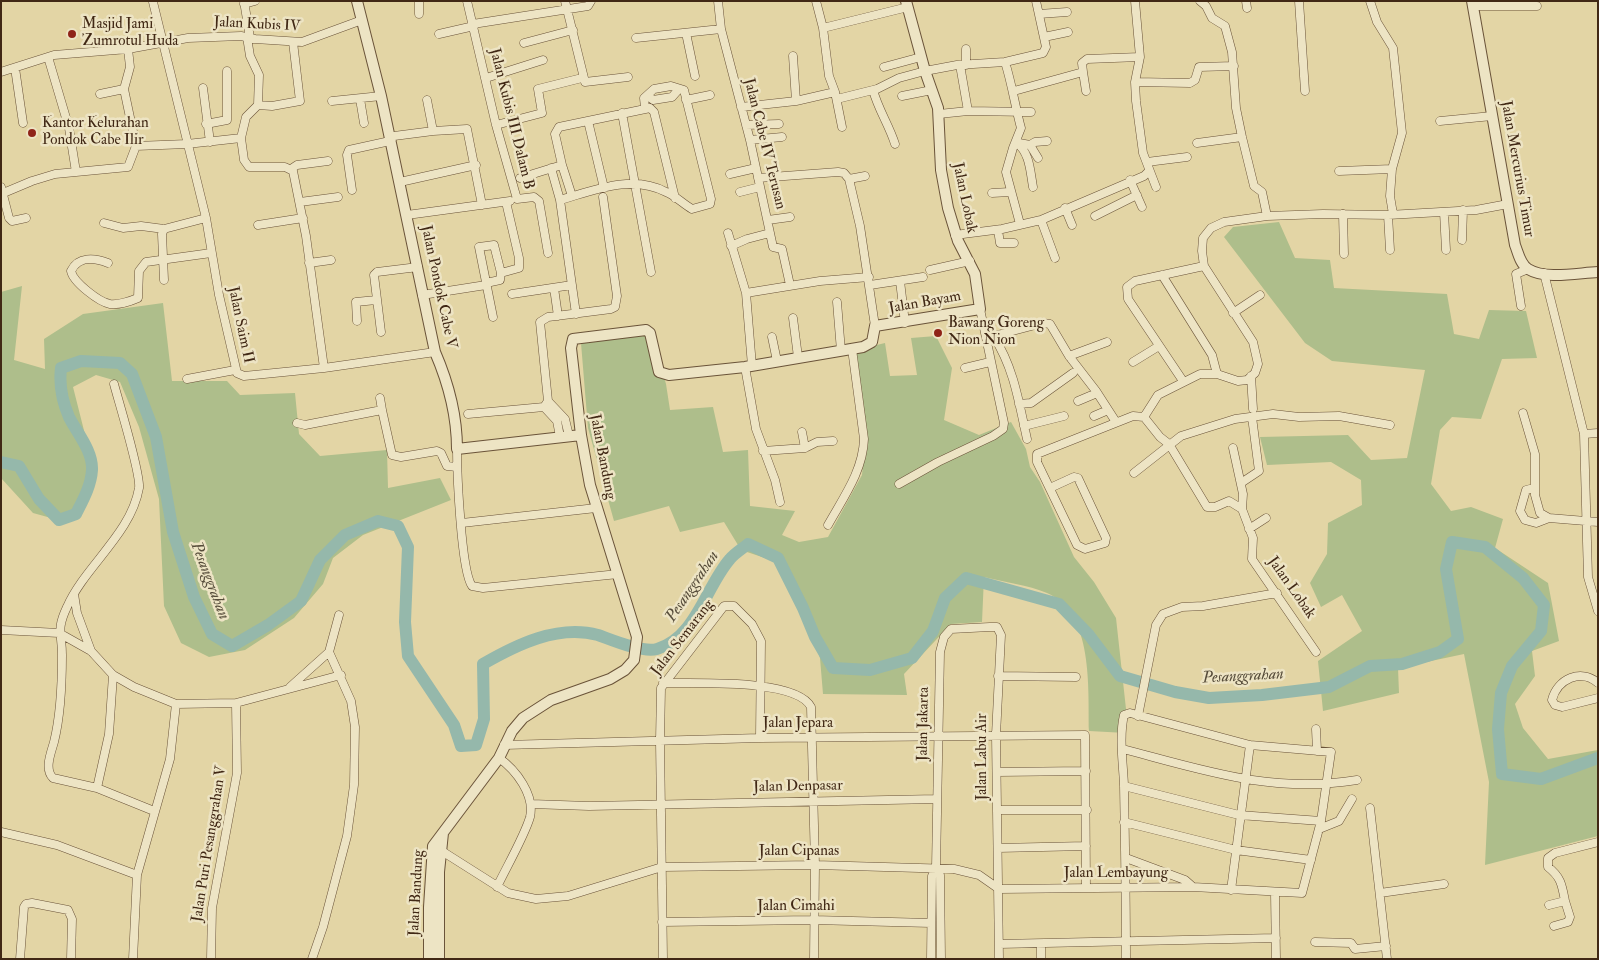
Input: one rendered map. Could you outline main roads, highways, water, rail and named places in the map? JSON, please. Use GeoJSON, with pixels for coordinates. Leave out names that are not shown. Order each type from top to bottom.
{"type":"FeatureCollection","features":[{"type":"Feature","properties":{"kind":"waterway","name":"Pesanggrahan"},"geometry":{"type":"LineString","coordinates":[[1,462],[19,466],[39,499],[59,520],[76,514],[90,482],[92,463],[65,405],[61,387],[61,368],[81,361],[120,363],[132,374],[156,437],[173,532],[194,597],[212,634],[232,646],[268,625],[301,601],[320,560],[345,535],[378,521],[398,526],[408,547],[405,622],[408,656],[454,725],[461,746],[476,745],[484,719],[483,664],[509,650],[538,638],[568,632],[583,632],[643,649],[657,649],[670,643],[691,623],[722,570],[730,559],[748,544],[778,558],[815,637],[833,668],[870,670],[912,658],[933,631],[945,598],[966,578],[1059,604],[1089,635],[1120,676],[1175,692],[1209,698],[1262,695],[1329,687],[1370,666],[1402,664],[1440,652],[1458,639],[1446,569],[1452,542],[1485,547],[1523,578],[1544,605],[1541,631],[1512,666],[1501,693],[1498,729],[1502,774],[1541,779],[1598,758]]}},
{"type":"Feature","properties":{"kind":"place","name":"Masjid Jami Zumrotul Huda"},"geometry":{"type":"Point","coordinates":[72,34]}},
{"type":"Feature","properties":{"kind":"place","name":"Kantor Kelurahan Pondok Cabe Ilir"},"geometry":{"type":"Point","coordinates":[32,133]}},
{"type":"Feature","properties":{"kind":"place","name":"Bawang Goreng Nion Nion"},"geometry":{"type":"Point","coordinates":[938,333]}}]}
